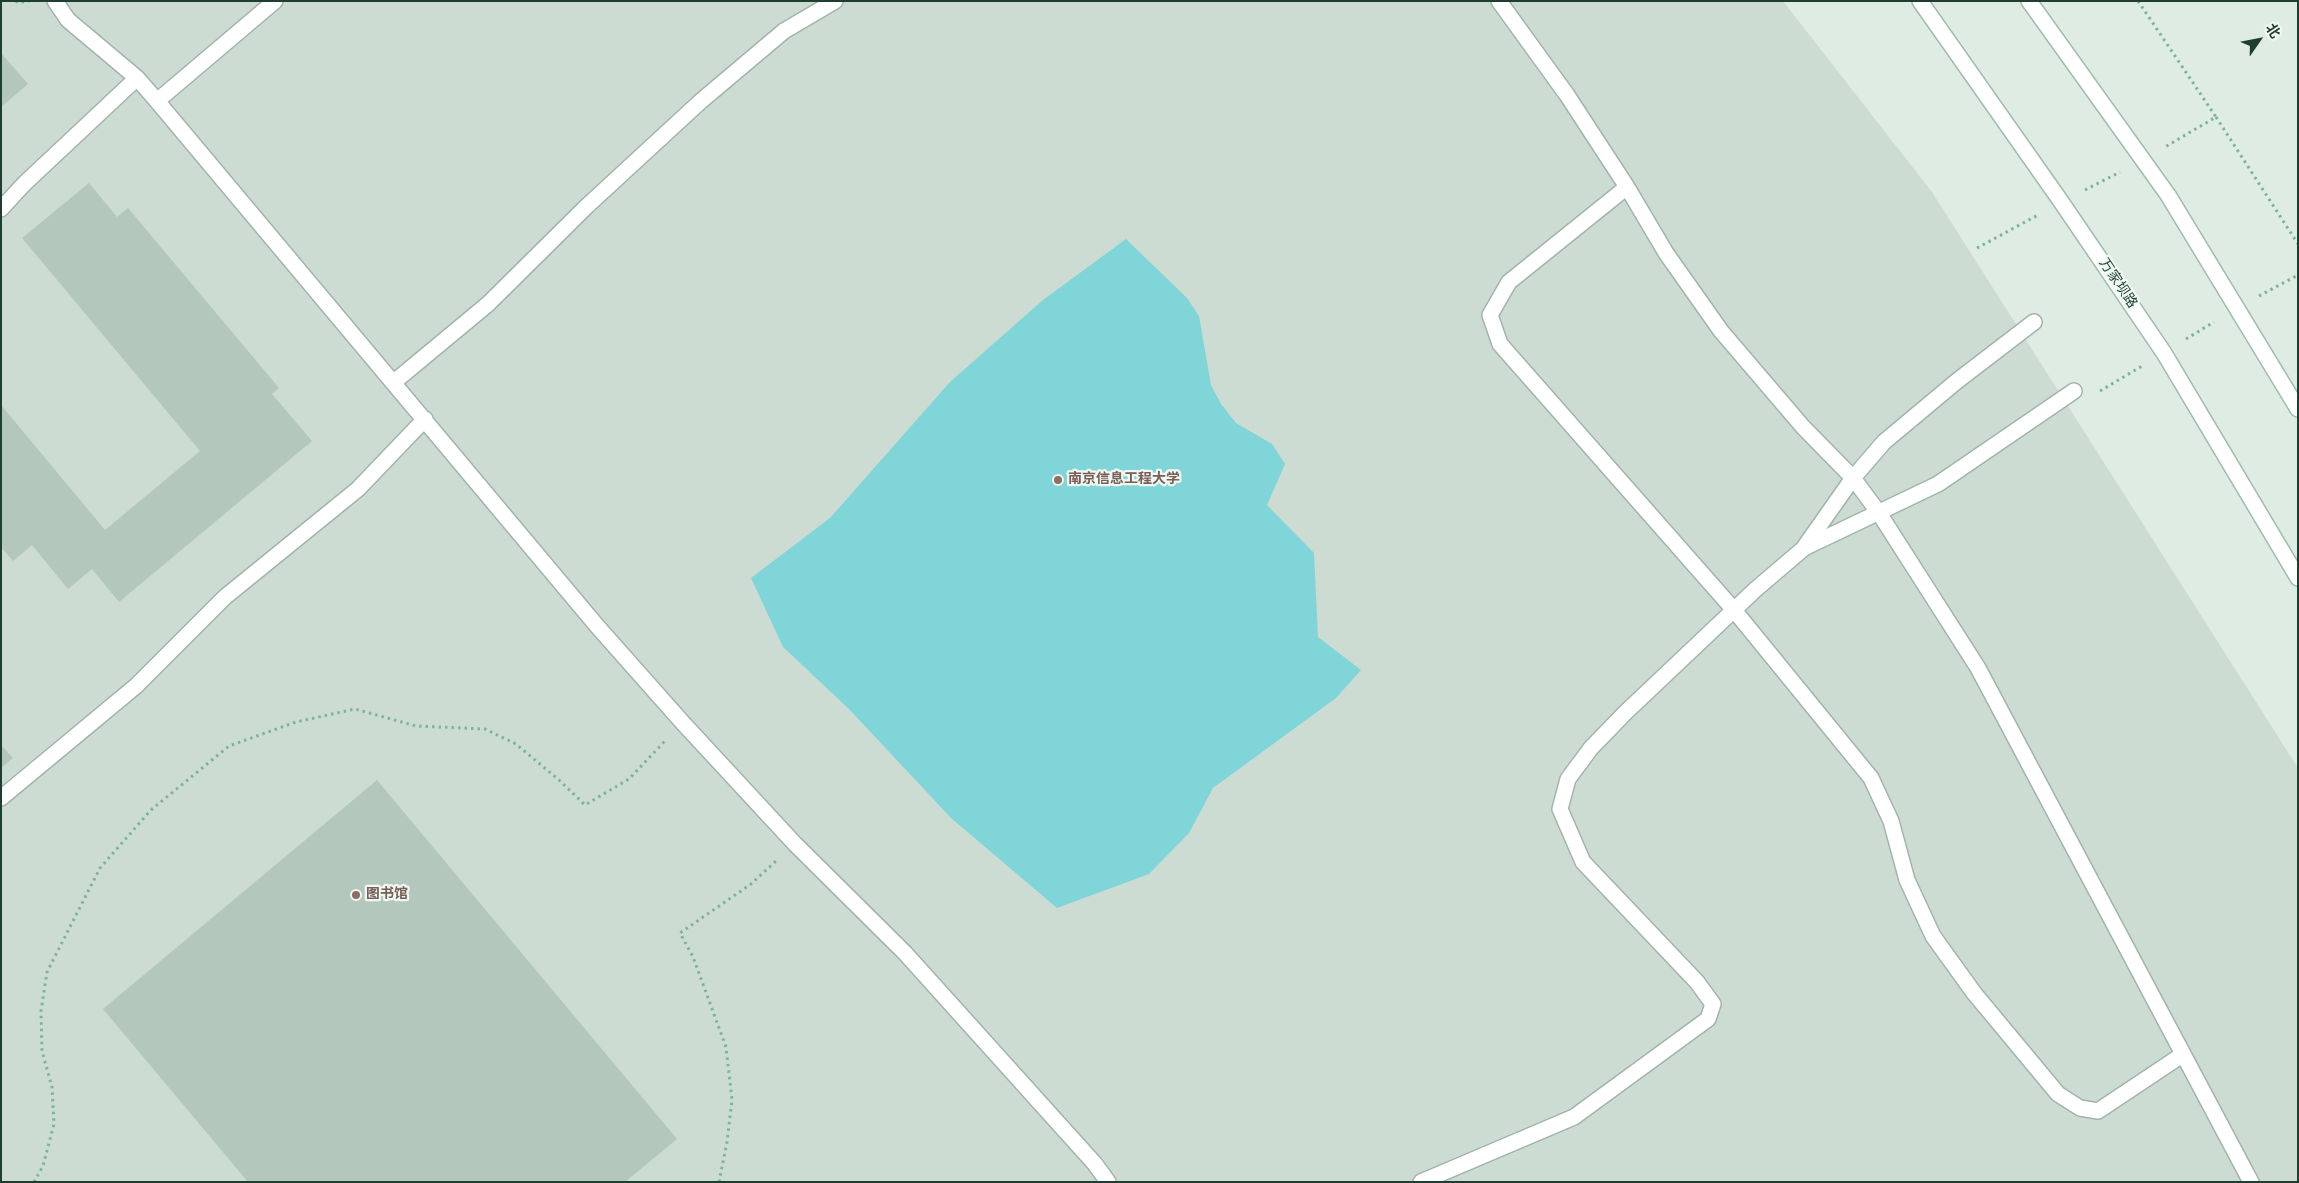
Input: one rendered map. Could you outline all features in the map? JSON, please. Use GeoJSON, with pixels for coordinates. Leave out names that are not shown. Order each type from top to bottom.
{"type":"FeatureCollection","features":[{"type":"Feature","properties":{"kind":"main road"},"geometry":{"type":"LineString","coordinates":[[55,1],[68,20],[136,78],[158,101],[597,626],[683,723],[795,844],[905,953],[1095,1164],[1108,1182]]}},
{"type":"Feature","properties":{"kind":"main road"},"geometry":{"type":"LineString","coordinates":[[158,101],[275,1]]}},
{"type":"Feature","properties":{"kind":"main road"},"geometry":{"type":"LineString","coordinates":[[394,382],[488,304],[587,206],[701,101],[784,31],[835,1]]}},
{"type":"Feature","properties":{"kind":"main road"},"geometry":{"type":"LineString","coordinates":[[1499,1],[1567,96],[1627,187],[1666,253],[1721,331],[1803,428],[1853,478],[1879,512],[1978,668],[2251,1182]]}},
{"type":"Feature","properties":{"kind":"main road","name":"万家坝路"},"geometry":{"type":"LineString","coordinates":[[1920,1],[2062,203],[2164,353],[2298,578]]}},
{"type":"Feature","properties":{"kind":"main road"},"geometry":{"type":"LineString","coordinates":[[2029,1],[2168,195],[2298,409]]}},
{"type":"Feature","properties":{"kind":"main road"},"geometry":{"type":"LineString","coordinates":[[1,209],[24,184],[136,78]]}},
{"type":"Feature","properties":{"kind":"main road"},"geometry":{"type":"LineString","coordinates":[[1627,187],[1509,282],[1490,316],[1500,344],[1734,610],[1872,778],[1891,821],[1906,880],[1933,936],[1974,993],[2058,1094],[2080,1108],[2098,1111],[2182,1055]]}},
{"type":"Feature","properties":{"kind":"main road"},"geometry":{"type":"LineString","coordinates":[[1421,1182],[1574,1117],[1708,1019],[1713,1004],[1697,982],[1583,862],[1560,809],[1568,779],[1591,748],[1734,610],[1802,549],[1853,478],[1884,442],[1957,381],[2034,322]]}},
{"type":"Feature","properties":{"kind":"main road"},"geometry":{"type":"LineString","coordinates":[[1802,549],[1938,484],[2074,391]]}},
{"type":"Feature","properties":{"kind":"main road"},"geometry":{"type":"LineString","coordinates":[[1,798],[136,686],[225,597],[358,489],[424,419]]}},
{"type":"Feature","properties":{"kind":"path"},"geometry":{"type":"LineString","coordinates":[[16,1],[18,3],[29,1]]}},
{"type":"Feature","properties":{"kind":"path"},"geometry":{"type":"LineString","coordinates":[[2216,117],[2298,244]]}},
{"type":"Feature","properties":{"kind":"path"},"geometry":{"type":"LineString","coordinates":[[2092,396],[2236,308],[2298,275]]}},
{"type":"Feature","properties":{"kind":"path"},"geometry":{"type":"LineString","coordinates":[[34,1182],[43,1166],[54,1124],[52,1087],[42,1052],[41,1011],[47,972],[100,868],[151,810],[229,746],[296,722],[355,709],[416,726],[485,729],[516,744],[559,780],[584,805],[629,779],[683,723]]}},
{"type":"Feature","properties":{"kind":"path"},"geometry":{"type":"LineString","coordinates":[[719,1182],[727,1142],[732,1100],[726,1047],[693,957],[680,933],[751,884],[795,844]]}},
{"type":"Feature","properties":{"kind":"shaded area","name":"南京信息工程大学"},"geometry":{"type":"Polygon","coordinates":[[[1,1],[1783,1],[1932,192],[2298,768],[2298,1182],[1,1182],[1,1]]]}},
{"type":"Feature","properties":{"kind":"water"},"geometry":{"type":"Polygon","coordinates":[[[1126,239],[1187,298],[1199,316],[1211,385],[1221,404],[1236,423],[1272,444],[1285,464],[1267,505],[1314,553],[1318,637],[1361,670],[1336,698],[1213,788],[1189,833],[1149,874],[1057,908],[951,818],[849,709],[783,647],[751,578],[830,518],[950,382],[1043,300],[1126,239]]]}},
{"type":"Feature","properties":{"kind":"building"},"geometry":{"type":"Polygon","coordinates":[[[1,53],[28,84],[1,107],[1,53]]]}},
{"type":"Feature","properties":{"kind":"building"},"geometry":{"type":"Polygon","coordinates":[[[89,183],[117,217],[128,208],[279,388],[272,394],[312,441],[119,602],[92,569],[68,589],[32,545],[13,561],[1,547],[1,405],[105,530],[200,451],[22,238],[89,183]]]}},
{"type":"Feature","properties":{"kind":"building"},"geometry":{"type":"Polygon","coordinates":[[[1,745],[13,758],[1,768],[1,745]]]}},
{"type":"Feature","properties":{"kind":"building","name":"图书馆"},"geometry":{"type":"Polygon","coordinates":[[[377,780],[677,1139],[625,1182],[248,1182],[103,1009],[377,780]]]}},
{"type":"Feature","properties":{"kind":"place","name":"南京信息工程大学"},"geometry":{"type":"Point","coordinates":[1058,480]}},
{"type":"Feature","properties":{"kind":"place","name":"图书馆"},"geometry":{"type":"Point","coordinates":[356,895]}}]}
